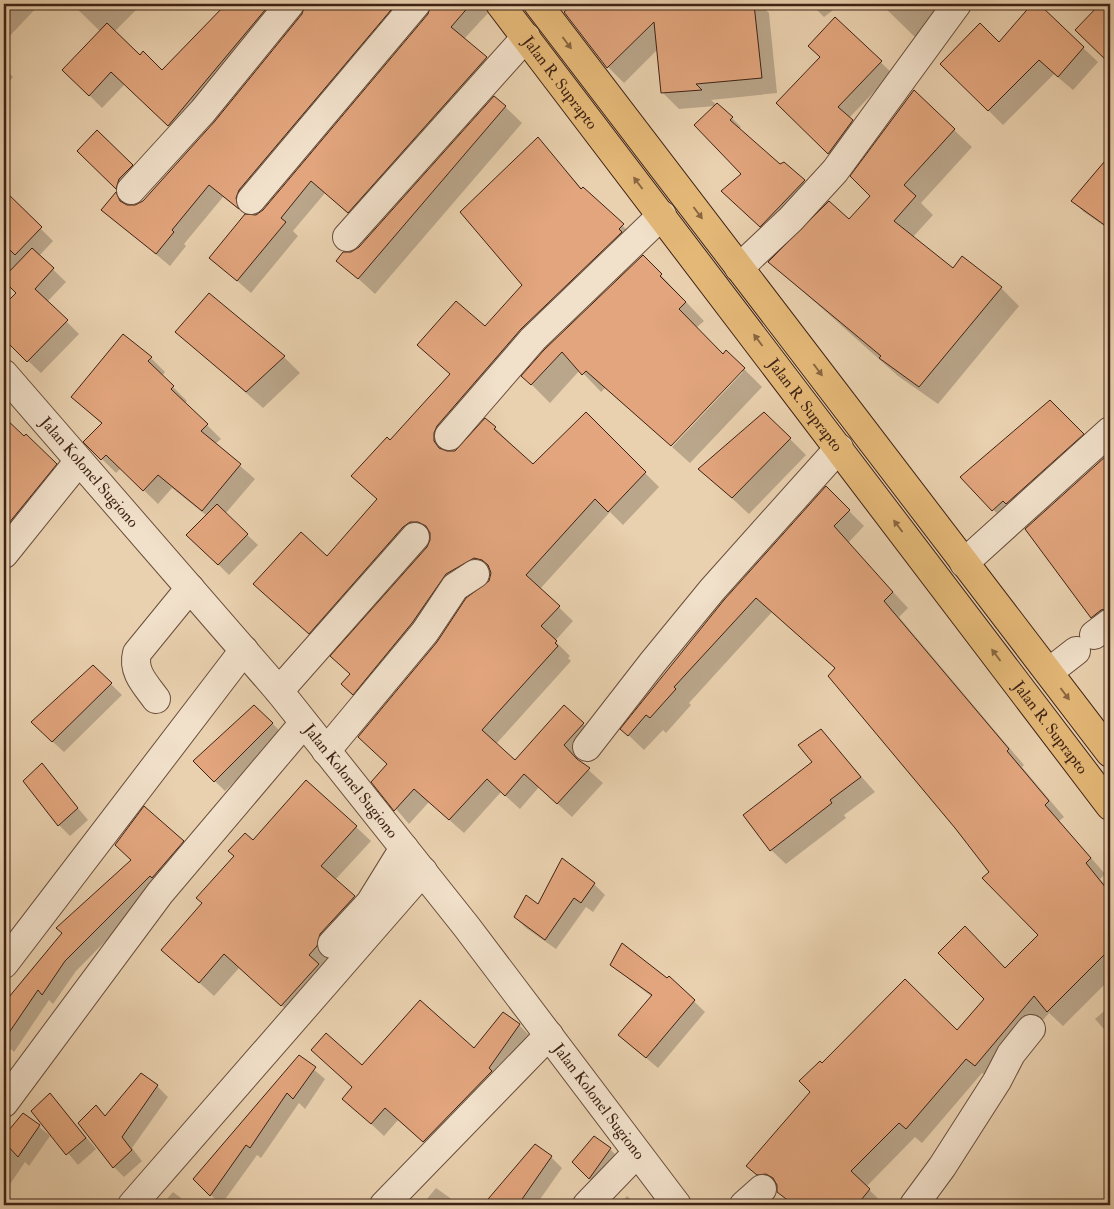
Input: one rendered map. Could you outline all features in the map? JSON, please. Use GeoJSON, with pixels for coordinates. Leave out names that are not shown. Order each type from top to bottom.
{"type":"FeatureCollection","features":[{"type":"Feature","properties":{"kind":"highway","name":"Jalan R. Suprapto"},"geometry":{"type":"LineString","coordinates":[[500,4],[1110,806]]}},
{"type":"Feature","properties":{"kind":"highway","name":"Jalan R. Suprapto"},"geometry":{"type":"LineString","coordinates":[[538,4],[1110,753]]}},
{"type":"Feature","properties":{"kind":"highway"},"geometry":{"type":"LineString","coordinates":[[980,633],[1003,614]]}},
{"type":"Feature","properties":{"kind":"street"},"geometry":{"type":"LineString","coordinates":[[130,190],[203,111],[290,4]]}},
{"type":"Feature","properties":{"kind":"street"},"geometry":{"type":"LineString","coordinates":[[251,200],[416,4]]}},
{"type":"Feature","properties":{"kind":"street"},"geometry":{"type":"LineString","coordinates":[[739,268],[792,219],[835,172],[957,4]]}},
{"type":"Feature","properties":{"kind":"street"},"geometry":{"type":"LineString","coordinates":[[347,237],[526,37]]}},
{"type":"Feature","properties":{"kind":"street"},"geometry":{"type":"LineString","coordinates":[[449,436],[533,339],[662,215]]}},
{"type":"Feature","properties":{"kind":"street","name":"Jalan Kolonel Sugiono"},"geometry":{"type":"LineString","coordinates":[[4,374],[78,462],[279,691],[549,1035],[677,1205]]}},
{"type":"Feature","properties":{"kind":"street"},"geometry":{"type":"LineString","coordinates":[[964,563],[1110,431]]}},
{"type":"Feature","properties":{"kind":"street"},"geometry":{"type":"LineString","coordinates":[[587,747],[652,662],[712,590],[839,448]]}},
{"type":"Feature","properties":{"kind":"street"},"geometry":{"type":"LineString","coordinates":[[4,554],[78,462]]}},
{"type":"Feature","properties":{"kind":"street"},"geometry":{"type":"LineString","coordinates":[[279,691],[415,537]]}},
{"type":"Feature","properties":{"kind":"street"},"geometry":{"type":"LineString","coordinates":[[326,751],[425,632],[455,587],[475,574]]}},
{"type":"Feature","properties":{"kind":"street"},"geometry":{"type":"LineString","coordinates":[[156,699],[140,677],[135,660],[137,653],[190,588]]}},
{"type":"Feature","properties":{"kind":"street"},"geometry":{"type":"LineString","coordinates":[[1049,672],[1093,636]]}},
{"type":"Feature","properties":{"kind":"street"},"geometry":{"type":"LineString","coordinates":[[4,964],[244,650]]}},
{"type":"Feature","properties":{"kind":"street"},"geometry":{"type":"LineString","coordinates":[[4,1103],[160,893],[303,724]]}},
{"type":"Feature","properties":{"kind":"street"},"geometry":{"type":"LineString","coordinates":[[332,944],[370,903],[404,848]]}},
{"type":"Feature","properties":{"kind":"street"},"geometry":{"type":"LineString","coordinates":[[132,1205],[422,871]]}},
{"type":"Feature","properties":{"kind":"street"},"geometry":{"type":"LineString","coordinates":[[914,1205],[942,1167],[997,1081],[1011,1054],[1031,1029]]}},
{"type":"Feature","properties":{"kind":"street"},"geometry":{"type":"LineString","coordinates":[[384,1205],[549,1035]]}},
{"type":"Feature","properties":{"kind":"street"},"geometry":{"type":"LineString","coordinates":[[587,1205],[637,1153]]}},
{"type":"Feature","properties":{"kind":"building"},"geometry":{"type":"Polygon","coordinates":[[[226,4],[270,4],[168,126],[111,72],[89,96],[62,70],[107,23],[140,55],[143,51],[162,70],[226,4]]]}},
{"type":"Feature","properties":{"kind":"building"},"geometry":{"type":"Polygon","coordinates":[[[305,4],[396,4],[239,190],[236,198],[239,209],[209,185],[172,230],[174,232],[156,254],[101,210],[116,192],[120,201],[127,205],[135,205],[143,201],[215,121],[302,14],[305,4]]]}},
{"type":"Feature","properties":{"kind":"building"},"geometry":{"type":"Polygon","coordinates":[[[431,4],[471,4],[451,27],[487,57],[348,213],[311,181],[281,218],[286,222],[237,281],[209,258],[245,214],[256,215],[263,210],[428,14],[431,4]]]}},
{"type":"Feature","properties":{"kind":"building"},"geometry":{"type":"Polygon","coordinates":[[[573,4],[754,4],[762,78],[696,84],[702,90],[661,93],[654,22],[607,68],[564,12],[573,4]]]}},
{"type":"Feature","properties":{"kind":"building"},"geometry":{"type":"Polygon","coordinates":[[[1032,4],[1039,4],[1084,47],[1058,77],[1039,60],[988,111],[940,64],[980,23],[999,42],[1032,4]]]}},
{"type":"Feature","properties":{"kind":"building"},"geometry":{"type":"Polygon","coordinates":[[[1100,4],[1110,4],[1110,64],[1075,30],[1100,4]]]}},
{"type":"Feature","properties":{"kind":"building"},"geometry":{"type":"Polygon","coordinates":[[[835,17],[882,61],[838,107],[853,120],[828,154],[776,103],[820,57],[808,46],[835,17]]]}},
{"type":"Feature","properties":{"kind":"building"},"geometry":{"type":"Polygon","coordinates":[[[914,90],[955,129],[904,185],[916,196],[894,221],[953,268],[962,256],[1002,287],[919,387],[879,358],[881,356],[768,262],[829,201],[849,219],[870,196],[850,176],[914,90]]]}},
{"type":"Feature","properties":{"kind":"building"},"geometry":{"type":"Polygon","coordinates":[[[494,96],[506,106],[358,279],[336,261],[343,252],[351,252],[359,247],[494,96]]]}},
{"type":"Feature","properties":{"kind":"building"},"geometry":{"type":"Polygon","coordinates":[[[717,103],[733,117],[730,120],[780,164],[784,162],[805,180],[760,227],[721,191],[741,174],[694,125],[717,103]]]}},
{"type":"Feature","properties":{"kind":"building"},"geometry":{"type":"Polygon","coordinates":[[[97,130],[133,165],[119,179],[116,189],[77,151],[97,130]]]}},
{"type":"Feature","properties":{"kind":"building"},"geometry":{"type":"Polygon","coordinates":[[[538,137],[581,189],[583,187],[624,224],[619,229],[622,232],[521,329],[437,426],[434,433],[434,441],[439,448],[455,451],[485,418],[496,427],[494,429],[533,464],[586,412],[646,472],[608,512],[595,499],[526,575],[560,606],[541,626],[557,641],[555,643],[558,646],[482,730],[515,760],[564,705],[584,723],[564,745],[577,759],[590,768],[557,804],[524,774],[505,796],[487,779],[449,820],[414,789],[394,811],[371,782],[387,764],[358,737],[437,642],[466,598],[489,581],[491,573],[488,565],[482,560],[474,558],[446,574],[412,623],[353,695],[341,684],[350,674],[330,656],[427,547],[430,533],[426,526],[418,522],[410,522],[403,527],[309,634],[253,584],[301,532],[327,556],[377,499],[351,476],[387,437],[390,440],[450,374],[417,345],[456,301],[485,326],[522,285],[460,212],[538,137]]]}},
{"type":"Feature","properties":{"kind":"building"},"geometry":{"type":"Polygon","coordinates":[[[1110,155],[1110,229],[1071,201],[1110,155]]]}},
{"type":"Feature","properties":{"kind":"building"},"geometry":{"type":"Polygon","coordinates":[[[4,190],[42,227],[15,255],[4,244],[4,190]]]}},
{"type":"Feature","properties":{"kind":"building"},"geometry":{"type":"Polygon","coordinates":[[[32,248],[54,268],[35,289],[68,320],[27,362],[4,339],[4,305],[16,293],[4,281],[4,277],[32,248]]]}},
{"type":"Feature","properties":{"kind":"building"},"geometry":{"type":"Polygon","coordinates":[[[643,255],[662,274],[660,276],[686,302],[679,309],[723,354],[726,350],[745,368],[671,446],[586,371],[582,375],[562,352],[531,385],[521,376],[544,350],[643,255]]]}},
{"type":"Feature","properties":{"kind":"building"},"geometry":{"type":"Polygon","coordinates":[[[209,293],[285,356],[246,392],[175,332],[209,293]]]}},
{"type":"Feature","properties":{"kind":"building"},"geometry":{"type":"Polygon","coordinates":[[[123,334],[152,357],[148,361],[174,386],[171,389],[208,424],[201,431],[241,464],[202,511],[158,475],[143,491],[106,455],[101,460],[83,442],[102,423],[71,397],[123,334]]]}},
{"type":"Feature","properties":{"kind":"building"},"geometry":{"type":"Polygon","coordinates":[[[1050,400],[1084,434],[1006,504],[1003,501],[992,511],[960,477],[1050,400]]]}},
{"type":"Feature","properties":{"kind":"building"},"geometry":{"type":"Polygon","coordinates":[[[764,412],[791,438],[732,498],[698,469],[764,412]]]}},
{"type":"Feature","properties":{"kind":"building"},"geometry":{"type":"Polygon","coordinates":[[[4,417],[24,436],[26,434],[57,464],[4,529],[4,417]]]}},
{"type":"Feature","properties":{"kind":"building"},"geometry":{"type":"Polygon","coordinates":[[[1106,456],[1110,461],[1110,608],[1101,610],[1091,618],[1025,529],[1106,456]]]}},
{"type":"Feature","properties":{"kind":"building"},"geometry":{"type":"Polygon","coordinates":[[[826,486],[850,510],[834,526],[893,592],[884,601],[1009,749],[1007,751],[1049,801],[1045,805],[1091,858],[1086,863],[1110,893],[1110,949],[1047,1012],[1034,996],[975,1066],[966,1059],[906,1129],[899,1123],[851,1171],[870,1189],[857,1205],[794,1205],[777,1192],[777,1185],[773,1178],[766,1174],[757,1175],[746,1166],[810,1092],[799,1081],[820,1061],[822,1063],[905,979],[957,1030],[984,999],[938,953],[965,926],[1005,968],[1038,935],[982,878],[989,872],[955,828],[828,676],[835,668],[756,598],[674,687],[676,689],[650,718],[646,715],[628,736],[620,729],[724,600],[826,486]]]}},
{"type":"Feature","properties":{"kind":"building"},"geometry":{"type":"Polygon","coordinates":[[[217,504],[248,534],[218,565],[186,535],[217,504]]]}},
{"type":"Feature","properties":{"kind":"building"},"geometry":{"type":"Polygon","coordinates":[[[93,665],[112,683],[52,742],[31,722],[93,665]]]}},
{"type":"Feature","properties":{"kind":"building"},"geometry":{"type":"Polygon","coordinates":[[[254,705],[273,723],[214,782],[193,761],[254,705]]]}},
{"type":"Feature","properties":{"kind":"building"},"geometry":{"type":"Polygon","coordinates":[[[821,729],[861,777],[830,800],[832,803],[770,851],[743,815],[812,762],[798,745],[821,729]]]}},
{"type":"Feature","properties":{"kind":"building"},"geometry":{"type":"Polygon","coordinates":[[[42,763],[78,808],[58,826],[23,781],[42,763]]]}},
{"type":"Feature","properties":{"kind":"building"},"geometry":{"type":"Polygon","coordinates":[[[306,780],[357,826],[321,866],[355,896],[320,934],[317,946],[309,955],[319,964],[281,1006],[224,954],[199,983],[161,950],[202,903],[196,898],[234,856],[228,851],[245,833],[253,840],[306,780]]]}},
{"type":"Feature","properties":{"kind":"building"},"geometry":{"type":"Polygon","coordinates":[[[144,806],[184,841],[152,878],[150,876],[65,961],[42,995],[38,990],[4,1040],[4,1003],[62,933],[56,928],[131,860],[115,845],[144,806]]]}},
{"type":"Feature","properties":{"kind":"building"},"geometry":{"type":"Polygon","coordinates":[[[562,858],[595,883],[581,903],[574,898],[545,940],[514,917],[526,895],[538,904],[562,858]]]}},
{"type":"Feature","properties":{"kind":"building"},"geometry":{"type":"Polygon","coordinates":[[[622,943],[667,978],[669,976],[695,1000],[646,1058],[618,1035],[652,995],[610,965],[622,943]]]}},
{"type":"Feature","properties":{"kind":"building"},"geometry":{"type":"Polygon","coordinates":[[[420,1000],[474,1048],[503,1012],[520,1024],[489,1068],[492,1071],[423,1142],[385,1108],[371,1124],[342,1099],[352,1087],[311,1050],[326,1033],[362,1065],[420,1000]]]}},
{"type":"Feature","properties":{"kind":"building"},"geometry":{"type":"Polygon","coordinates":[[[299,1055],[316,1067],[293,1099],[287,1093],[250,1148],[246,1145],[210,1196],[193,1179],[299,1055]]]}},
{"type":"Feature","properties":{"kind":"building"},"geometry":{"type":"Polygon","coordinates":[[[141,1073],[158,1085],[122,1137],[132,1150],[113,1168],[78,1123],[96,1105],[105,1116],[141,1073]]]}},
{"type":"Feature","properties":{"kind":"building"},"geometry":{"type":"Polygon","coordinates":[[[50,1093],[86,1138],[66,1155],[31,1111],[50,1093]]]}},
{"type":"Feature","properties":{"kind":"building"},"geometry":{"type":"Polygon","coordinates":[[[23,1113],[40,1125],[18,1157],[4,1142],[4,1136],[23,1113]]]}},
{"type":"Feature","properties":{"kind":"building"},"geometry":{"type":"Polygon","coordinates":[[[594,1136],[611,1148],[589,1179],[572,1162],[594,1136]]]}},
{"type":"Feature","properties":{"kind":"building"},"geometry":{"type":"Polygon","coordinates":[[[535,1144],[552,1156],[518,1205],[483,1205],[535,1144]]]}}]}
